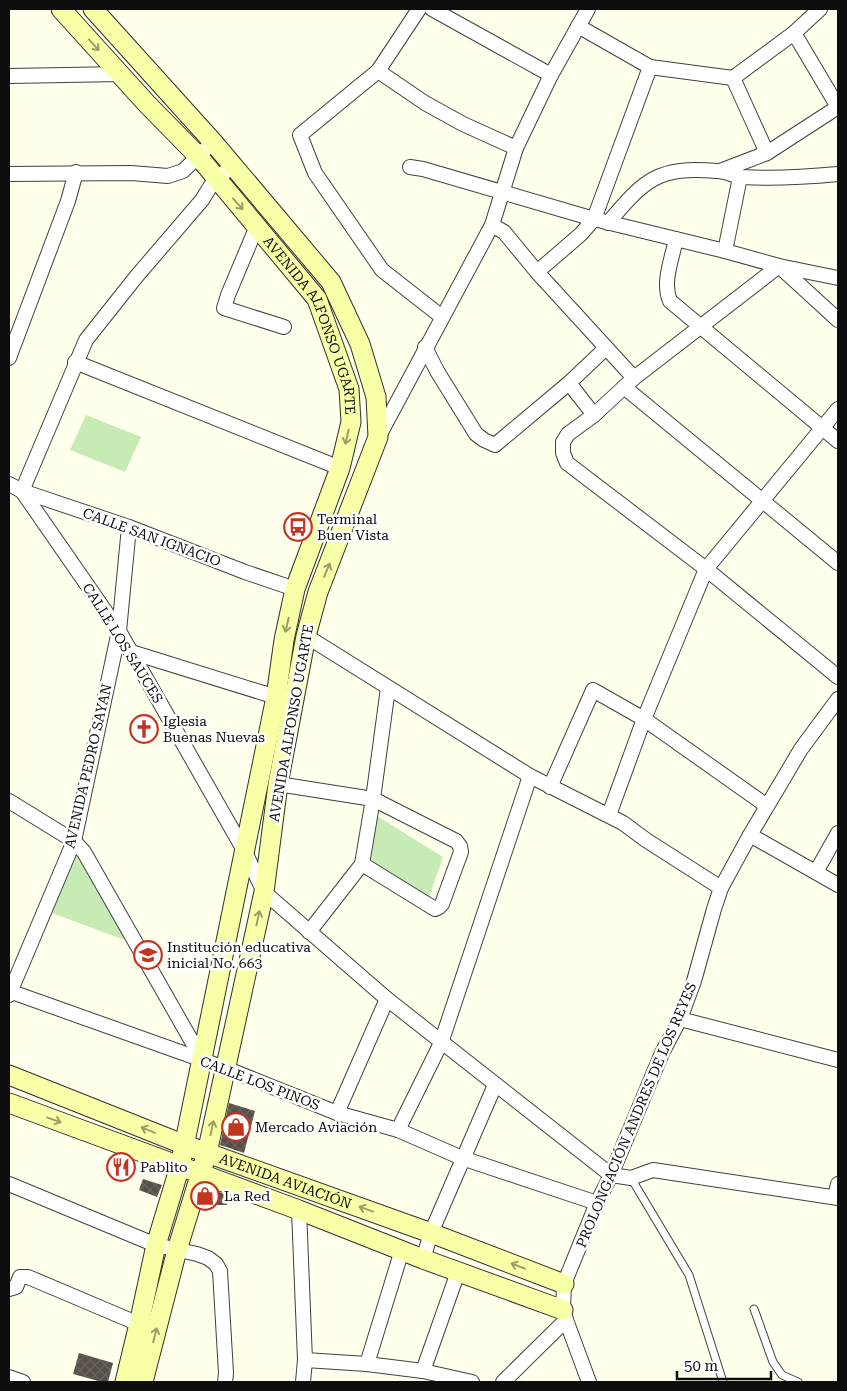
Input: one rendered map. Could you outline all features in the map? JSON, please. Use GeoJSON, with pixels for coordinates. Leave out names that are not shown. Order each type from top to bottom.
{"type":"FeatureCollection","features":[{"type":"Feature","properties":{"kind":"main road","name":"AVENIDA ALFONSO UGARTE"},"geometry":{"type":"LineString","coordinates":[[61,9],[198,156],[317,299],[350,389],[350,422],[340,468],[295,589],[284,640],[276,697],[185,1145],[156,1245],[140,1324],[125,1382]]}},
{"type":"Feature","properties":{"kind":"main road","name":"AVENIDA ALFONSO UGARTE"},"geometry":{"type":"LineString","coordinates":[[93,9],[213,142],[331,282],[360,344],[376,397],[378,437],[318,592],[306,636],[278,784],[264,892],[207,1153],[177,1250],[143,1382]]}},
{"type":"Feature","properties":{"kind":"main road","name":"AVENIDA AVIACIÓN"},"geometry":{"type":"LineString","coordinates":[[9,1075],[185,1145],[431,1233],[564,1284]]}},
{"type":"Feature","properties":{"kind":"main road","name":"AVENIDA AVIACIÓN"},"geometry":{"type":"LineString","coordinates":[[9,1103],[299,1210],[565,1315]]}},
{"type":"Feature","properties":{"kind":"street"},"geometry":{"type":"LineString","coordinates":[[419,9],[378,71],[300,136],[315,173],[382,270],[442,317]]}},
{"type":"Feature","properties":{"kind":"street"},"geometry":{"type":"LineString","coordinates":[[432,9],[551,75]]}},
{"type":"Feature","properties":{"kind":"street"},"geometry":{"type":"LineString","coordinates":[[378,437],[492,225],[516,148],[551,75],[588,9]]}},
{"type":"Feature","properties":{"kind":"street"},"geometry":{"type":"LineString","coordinates":[[578,26],[650,67],[733,78],[794,33],[820,9]]}},
{"type":"Feature","properties":{"kind":"street"},"geometry":{"type":"LineString","coordinates":[[720,170],[767,153],[838,107],[794,33]]}},
{"type":"Feature","properties":{"kind":"street"},"geometry":{"type":"LineString","coordinates":[[537,272],[581,234],[594,219],[650,67]]}},
{"type":"Feature","properties":{"kind":"street"},"geometry":{"type":"LineString","coordinates":[[378,71],[463,124],[516,148]]}},
{"type":"Feature","properties":{"kind":"street"},"geometry":{"type":"LineString","coordinates":[[9,76],[121,74]]}},
{"type":"Feature","properties":{"kind":"street"},"geometry":{"type":"LineString","coordinates":[[733,78],[767,153]]}},
{"type":"Feature","properties":{"kind":"street"},"geometry":{"type":"LineString","coordinates":[[9,174],[76,172],[168,176],[183,171],[213,142]]}},
{"type":"Feature","properties":{"kind":"street"},"geometry":{"type":"LineString","coordinates":[[22,491],[75,362],[86,340],[202,200],[216,179],[232,166]]}},
{"type":"Feature","properties":{"kind":"street"},"geometry":{"type":"LineString","coordinates":[[410,168],[422,168],[608,223],[725,250],[779,266],[838,278]]}},
{"type":"Feature","properties":{"kind":"street"},"geometry":{"type":"LineString","coordinates":[[608,223],[634,193],[656,177],[677,170],[720,170],[740,177],[774,179],[838,174]]}},
{"type":"Feature","properties":{"kind":"street"},"geometry":{"type":"LineString","coordinates":[[9,358],[68,201],[76,172]]}},
{"type":"Feature","properties":{"kind":"street"},"geometry":{"type":"LineString","coordinates":[[725,250],[740,177]]}},
{"type":"Feature","properties":{"kind":"street"},"geometry":{"type":"LineString","coordinates":[[492,225],[504,232],[537,272],[606,348],[629,383],[763,502],[838,563]]}},
{"type":"Feature","properties":{"kind":"street"},"geometry":{"type":"LineString","coordinates":[[257,226],[228,294],[224,308],[284,328]]}},
{"type":"Feature","properties":{"kind":"street"},"geometry":{"type":"LineString","coordinates":[[676,239],[667,284],[670,301],[838,440]]}},
{"type":"Feature","properties":{"kind":"street"},"geometry":{"type":"LineString","coordinates":[[779,266],[629,383],[568,434],[563,442],[563,453],[567,463],[706,569],[838,677]]}},
{"type":"Feature","properties":{"kind":"street"},"geometry":{"type":"LineString","coordinates":[[779,266],[838,320]]}},
{"type":"Feature","properties":{"kind":"street"},"geometry":{"type":"LineString","coordinates":[[425,347],[437,371],[476,434],[495,445],[569,383],[606,348]]}},
{"type":"Feature","properties":{"kind":"street"},"geometry":{"type":"LineString","coordinates":[[75,362],[340,468]]}},
{"type":"Feature","properties":{"kind":"street"},"geometry":{"type":"LineString","coordinates":[[569,383],[594,414]]}},
{"type":"Feature","properties":{"kind":"street"},"geometry":{"type":"LineString","coordinates":[[609,815],[644,719],[706,569],[838,409]]}},
{"type":"Feature","properties":{"kind":"street","name":"CALLE SAN IGNACIO"},"geometry":{"type":"LineString","coordinates":[[9,484],[22,491],[129,527],[245,572],[295,589]]}},
{"type":"Feature","properties":{"kind":"street","name":"CALLE LOS SAUCES"},"geometry":{"type":"LineString","coordinates":[[22,491],[132,652],[245,852],[264,892]]}},
{"type":"Feature","properties":{"kind":"street","name":"AVENIDA PEDRO SAYAN"},"geometry":{"type":"LineString","coordinates":[[9,992],[74,841],[119,631],[129,527]]}},
{"type":"Feature","properties":{"kind":"street"},"geometry":{"type":"LineString","coordinates":[[306,636],[530,776],[609,815],[721,888]]}},
{"type":"Feature","properties":{"kind":"street"},"geometry":{"type":"LineString","coordinates":[[132,652],[276,697]]}},
{"type":"Feature","properties":{"kind":"street"},"geometry":{"type":"LineString","coordinates":[[309,932],[362,864],[388,688]]}},
{"type":"Feature","properties":{"kind":"street"},"geometry":{"type":"LineString","coordinates":[[550,787],[593,690],[644,719],[767,806]]}},
{"type":"Feature","properties":{"kind":"street","name":"PROLONGACIÓN ANDRES DE LOS REYES"},"geometry":{"type":"LineString","coordinates":[[589,1382],[565,1315],[564,1284],[662,1053],[680,1018],[694,981],[721,888],[801,749],[838,699]]}},
{"type":"Feature","properties":{"kind":"street"},"geometry":{"type":"LineString","coordinates":[[398,1130],[441,1043],[530,776]]}},
{"type":"Feature","properties":{"kind":"street"},"geometry":{"type":"LineString","coordinates":[[278,784],[373,799],[456,841],[460,846],[461,852],[442,904],[435,909],[362,864]]}},
{"type":"Feature","properties":{"kind":"street"},"geometry":{"type":"LineString","coordinates":[[9,800],[74,841],[84,852],[203,1061]]}},
{"type":"Feature","properties":{"kind":"street"},"geometry":{"type":"LineString","coordinates":[[816,872],[838,833]]}},
{"type":"Feature","properties":{"kind":"street"},"geometry":{"type":"LineString","coordinates":[[750,835],[838,885]]}},
{"type":"Feature","properties":{"kind":"street"},"geometry":{"type":"LineString","coordinates":[[264,892],[387,999],[611,1175],[631,1178],[654,1170],[837,1193]]}},
{"type":"Feature","properties":{"kind":"street","name":"CALLE LOS PINOS"},"geometry":{"type":"LineString","coordinates":[[9,992],[225,1068],[336,1113],[398,1130],[462,1158],[597,1203]]}},
{"type":"Feature","properties":{"kind":"street"},"geometry":{"type":"LineString","coordinates":[[336,1113],[387,999]]}},
{"type":"Feature","properties":{"kind":"street"},"geometry":{"type":"LineString","coordinates":[[680,1018],[838,1060]]}},
{"type":"Feature","properties":{"kind":"street"},"geometry":{"type":"LineString","coordinates":[[424,1259],[431,1233],[495,1085]]}},
{"type":"Feature","properties":{"kind":"street"},"geometry":{"type":"LineString","coordinates":[[9,1184],[156,1245],[198,1254],[216,1264],[220,1272],[225,1382]]}},
{"type":"Feature","properties":{"kind":"street"},"geometry":{"type":"LineString","coordinates":[[299,1210],[305,1360],[304,1382]]}},
{"type":"Feature","properties":{"kind":"street"},"geometry":{"type":"LineString","coordinates":[[367,1364],[402,1250]]}},
{"type":"Feature","properties":{"kind":"street"},"geometry":{"type":"LineString","coordinates":[[423,1371],[458,1272]]}},
{"type":"Feature","properties":{"kind":"street"},"geometry":{"type":"LineString","coordinates":[[9,1289],[16,1287],[20,1277],[28,1277],[140,1324]]}},
{"type":"Feature","properties":{"kind":"street"},"geometry":{"type":"LineString","coordinates":[[503,1382],[565,1315]]}},
{"type":"Feature","properties":{"kind":"street"},"geometry":{"type":"LineString","coordinates":[[305,1360],[367,1364],[423,1371],[472,1382]]}},
{"type":"Feature","properties":{"kind":"street"},"geometry":{"type":"LineString","coordinates":[[9,1377],[23,1382]]}},
{"type":"Feature","properties":{"kind":"lane"},"geometry":{"type":"LineString","coordinates":[[631,1178],[689,1275],[723,1382]]}},
{"type":"Feature","properties":{"kind":"lane"},"geometry":{"type":"LineString","coordinates":[[754,1309],[773,1362],[782,1375],[798,1382]]}},
{"type":"Feature","properties":{"kind":"green space"},"geometry":{"type":"Polygon","coordinates":[[[86,415],[141,437],[125,472],[70,450],[86,415]]]}},
{"type":"Feature","properties":{"kind":"green space"},"geometry":{"type":"Polygon","coordinates":[[[377,816],[443,857],[427,903],[371,860],[377,816]]]}},
{"type":"Feature","properties":{"kind":"green space"},"geometry":{"type":"Polygon","coordinates":[[[76,853],[80,855],[130,942],[52,913],[76,853]]]}},
{"type":"Feature","properties":{"kind":"building","name":"Iglesia Buenas Nuevas"},"geometry":{"type":"Polygon","coordinates":[[[149,716],[158,731],[138,742],[130,727],[149,716]]]}},
{"type":"Feature","properties":{"kind":"building","name":"Mercado Aviación"},"geometry":{"type":"Polygon","coordinates":[[[229,1103],[255,1111],[244,1153],[220,1145],[229,1103]]]}},
{"type":"Feature","properties":{"kind":"building","name":"Pablito"},"geometry":{"type":"Polygon","coordinates":[[[118,1155],[130,1160],[123,1181],[111,1177],[118,1155]]]}},
{"type":"Feature","properties":{"kind":"building"},"geometry":{"type":"Polygon","coordinates":[[[143,1179],[162,1185],[157,1197],[139,1190],[143,1179]]]}},
{"type":"Feature","properties":{"kind":"building"},"geometry":{"type":"Polygon","coordinates":[[[208,1188],[227,1195],[227,1205],[203,1205],[208,1188]]]}},
{"type":"Feature","properties":{"kind":"building"},"geometry":{"type":"Polygon","coordinates":[[[79,1353],[113,1363],[108,1382],[73,1374],[79,1353]]]}},
{"type":"Feature","properties":{"kind":"place","name":"Terminal Buen Vista"},"geometry":{"type":"Point","coordinates":[298,527]}},
{"type":"Feature","properties":{"kind":"place","name":"Iglesia Buenas Nuevas"},"geometry":{"type":"Point","coordinates":[144,729]}},
{"type":"Feature","properties":{"kind":"place","name":"Institución educativa inicial No. 663"},"geometry":{"type":"Point","coordinates":[148,955]}},
{"type":"Feature","properties":{"kind":"place","name":"Mercado Aviación"},"geometry":{"type":"Point","coordinates":[236,1127]}},
{"type":"Feature","properties":{"kind":"place","name":"Pablito"},"geometry":{"type":"Point","coordinates":[121,1167]}},
{"type":"Feature","properties":{"kind":"place","name":"La Red"},"geometry":{"type":"Point","coordinates":[205,1196]}}]}
